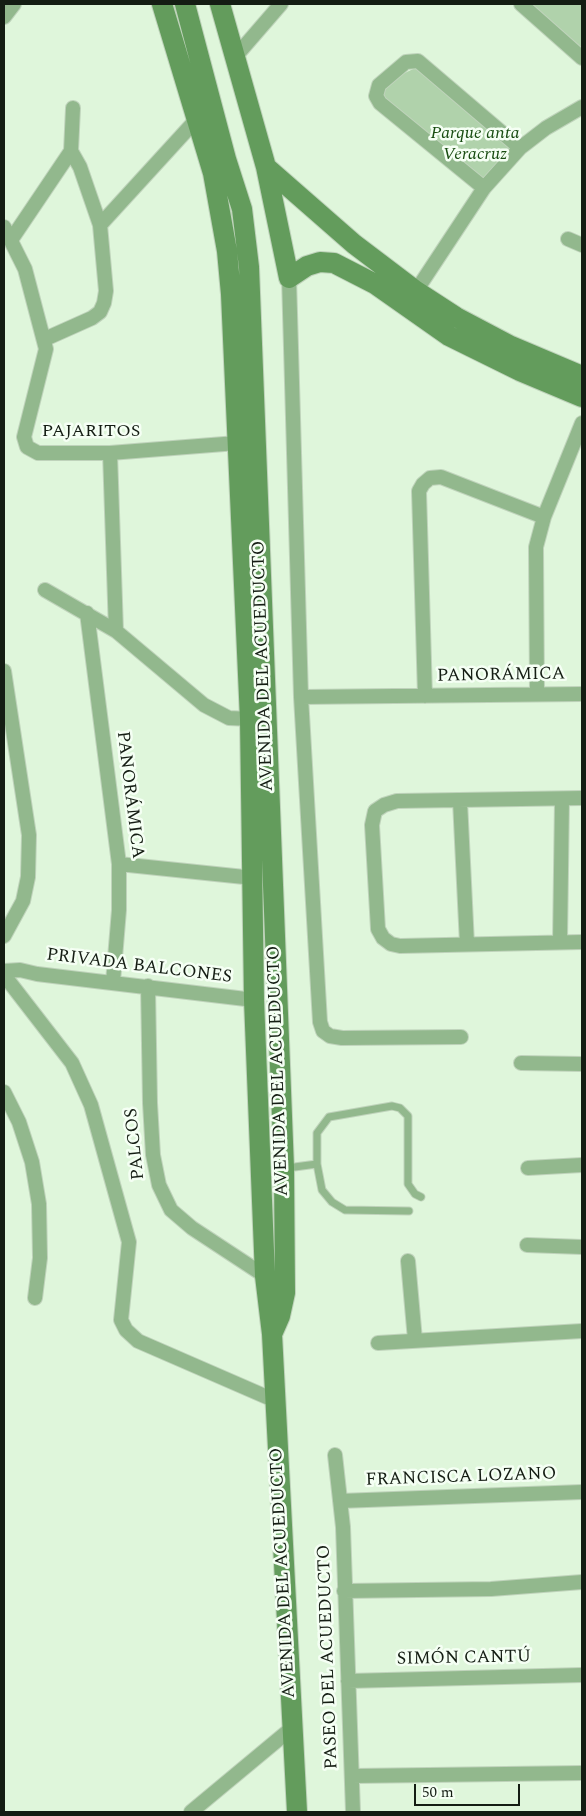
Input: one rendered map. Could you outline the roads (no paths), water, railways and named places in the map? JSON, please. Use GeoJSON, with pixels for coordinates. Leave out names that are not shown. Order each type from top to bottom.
{"type":"FeatureCollection","features":[{"type":"Feature","properties":{"kind":"street"},"geometry":{"type":"LineString","coordinates":[[4,17],[14,4]]}},
{"type":"Feature","properties":{"kind":"street","name":"AVENIDA DEL ACUEDUCTO"},"geometry":{"type":"LineString","coordinates":[[162,4],[213,173],[227,251],[250,719],[254,878],[254,1000],[265,1276],[272,1334],[297,1812]]}},
{"type":"Feature","properties":{"kind":"street","name":"AVENIDA DEL ACUEDUCTO"},"geometry":{"type":"LineString","coordinates":[[184,4],[226,158],[242,209],[248,243],[284,1168],[285,1293],[280,1316],[272,1334]]}},
{"type":"Feature","properties":{"kind":"street","name":"AVENIDA DEL ACUEDUCTO"},"geometry":{"type":"LineString","coordinates":[[220,4],[266,166],[289,278],[301,697],[320,1022],[323,1031],[330,1036],[342,1038],[461,1037]]}},
{"type":"Feature","properties":{"kind":"street"},"geometry":{"type":"LineString","coordinates":[[236,56],[281,4]]}},
{"type":"Feature","properties":{"kind":"street"},"geometry":{"type":"LineString","coordinates":[[522,4],[582,58]]}},
{"type":"Feature","properties":{"kind":"street"},"geometry":{"type":"LineString","coordinates":[[484,188],[380,103],[376,96],[379,85],[406,62],[418,61],[520,148]]}},
{"type":"Feature","properties":{"kind":"street"},"geometry":{"type":"LineString","coordinates":[[416,291],[484,188],[520,148],[546,128],[582,107]]}},
{"type":"Feature","properties":{"kind":"street"},"geometry":{"type":"LineString","coordinates":[[11,240],[71,151],[73,108]]}},
{"type":"Feature","properties":{"kind":"street"},"geometry":{"type":"LineString","coordinates":[[100,225],[196,120]]}},
{"type":"Feature","properties":{"kind":"street"},"geometry":{"type":"LineString","coordinates":[[4,228],[25,269],[45,339],[92,318],[100,312],[106,291],[100,225],[80,167],[71,151]]}},
{"type":"Feature","properties":{"kind":"street"},"geometry":{"type":"LineString","coordinates":[[266,166],[354,244],[416,291],[456,317],[511,346],[582,376]]}},
{"type":"Feature","properties":{"kind":"street"},"geometry":{"type":"LineString","coordinates":[[568,239],[582,245]]}},
{"type":"Feature","properties":{"kind":"street"},"geometry":{"type":"LineString","coordinates":[[289,278],[313,264],[320,262],[334,263],[375,284],[449,336],[520,371],[582,397]]}},
{"type":"Feature","properties":{"kind":"street","name":"PAJARITOS"},"geometry":{"type":"LineString","coordinates":[[45,339],[46,349],[43,365],[24,437],[27,447],[38,453],[110,453],[237,443]]}},
{"type":"Feature","properties":{"kind":"street"},"geometry":{"type":"LineString","coordinates":[[537,694],[536,548],[544,517],[582,423]]}},
{"type":"Feature","properties":{"kind":"street"},"geometry":{"type":"LineString","coordinates":[[110,453],[116,631]]}},
{"type":"Feature","properties":{"kind":"street"},"geometry":{"type":"LineString","coordinates":[[424,696],[419,492],[423,484],[430,478],[441,477],[544,517]]}},
{"type":"Feature","properties":{"kind":"street"},"geometry":{"type":"LineString","coordinates":[[45,590],[116,631],[204,705],[228,718],[250,719]]}},
{"type":"Feature","properties":{"kind":"street","name":"PANORÁMICA"},"geometry":{"type":"LineString","coordinates":[[87,613],[119,864],[119,910],[113,982]]}},
{"type":"Feature","properties":{"kind":"street"},"geometry":{"type":"LineString","coordinates":[[4,671],[29,835],[28,877],[23,901],[4,936]]}},
{"type":"Feature","properties":{"kind":"street","name":"PANORÁMICA"},"geometry":{"type":"LineString","coordinates":[[301,697],[582,694]]}},
{"type":"Feature","properties":{"kind":"street"},"geometry":{"type":"LineString","coordinates":[[582,798],[397,801],[384,805],[375,811],[372,825],[378,929],[383,938],[391,944],[400,946],[582,942]]}},
{"type":"Feature","properties":{"kind":"street"},"geometry":{"type":"LineString","coordinates":[[560,942],[562,799]]}},
{"type":"Feature","properties":{"kind":"street"},"geometry":{"type":"LineString","coordinates":[[460,801],[467,944]]}},
{"type":"Feature","properties":{"kind":"street"},"geometry":{"type":"LineString","coordinates":[[119,864],[254,878]]}},
{"type":"Feature","properties":{"kind":"street","name":"PRIVADA BALCONES"},"geometry":{"type":"LineString","coordinates":[[5,979],[20,970],[37,974],[254,1000]]}},
{"type":"Feature","properties":{"kind":"street"},"geometry":{"type":"LineString","coordinates":[[5,979],[72,1063],[91,1105],[129,1242],[121,1320],[126,1330],[138,1342],[276,1401]]}},
{"type":"Feature","properties":{"kind":"street","name":"PALCOS"},"geometry":{"type":"LineString","coordinates":[[148,986],[150,1103],[153,1155],[159,1185],[171,1210],[192,1228],[265,1276]]}},
{"type":"Feature","properties":{"kind":"street"},"geometry":{"type":"LineString","coordinates":[[521,1063],[582,1064]]}},
{"type":"Feature","properties":{"kind":"street"},"geometry":{"type":"LineString","coordinates":[[4,1092],[19,1122],[32,1162],[39,1204],[40,1258],[35,1298]]}},
{"type":"Feature","properties":{"kind":"street"},"geometry":{"type":"LineString","coordinates":[[528,1168],[582,1165]]}},
{"type":"Feature","properties":{"kind":"street"},"geometry":{"type":"LineString","coordinates":[[527,1245],[582,1247]]}},
{"type":"Feature","properties":{"kind":"street"},"geometry":{"type":"LineString","coordinates":[[408,1261],[415,1340]]}},
{"type":"Feature","properties":{"kind":"street"},"geometry":{"type":"LineString","coordinates":[[378,1343],[582,1331]]}},
{"type":"Feature","properties":{"kind":"street","name":"PASEO DEL ACUEDUCTO"},"geometry":{"type":"LineString","coordinates":[[335,1455],[340,1501],[353,1812]]}},
{"type":"Feature","properties":{"kind":"street","name":"FRANCISCA LOZANO"},"geometry":{"type":"LineString","coordinates":[[340,1501],[582,1492]]}},
{"type":"Feature","properties":{"kind":"street"},"geometry":{"type":"LineString","coordinates":[[344,1591],[491,1589],[582,1582]]}},
{"type":"Feature","properties":{"kind":"street","name":"SIMÓN CANTÚ"},"geometry":{"type":"LineString","coordinates":[[348,1681],[582,1675]]}},
{"type":"Feature","properties":{"kind":"street"},"geometry":{"type":"LineString","coordinates":[[191,1812],[292,1728]]}},
{"type":"Feature","properties":{"kind":"street"},"geometry":{"type":"LineString","coordinates":[[352,1776],[582,1773]]}},
{"type":"Feature","properties":{"kind":"lane"},"geometry":{"type":"LineString","coordinates":[[409,1211],[345,1210],[332,1202],[322,1190],[317,1164],[317,1133],[329,1116],[375,1107],[392,1106],[400,1108],[408,1116],[410,1126],[408,1184],[411,1190],[421,1196]]}},
{"type":"Feature","properties":{"kind":"lane"},"geometry":{"type":"LineString","coordinates":[[284,1168],[317,1164]]}},
{"type":"Feature","properties":{"kind":"park label","name":"Parque anta Veracruz"},"geometry":{"type":"Point","coordinates":[475,144]}}]}
